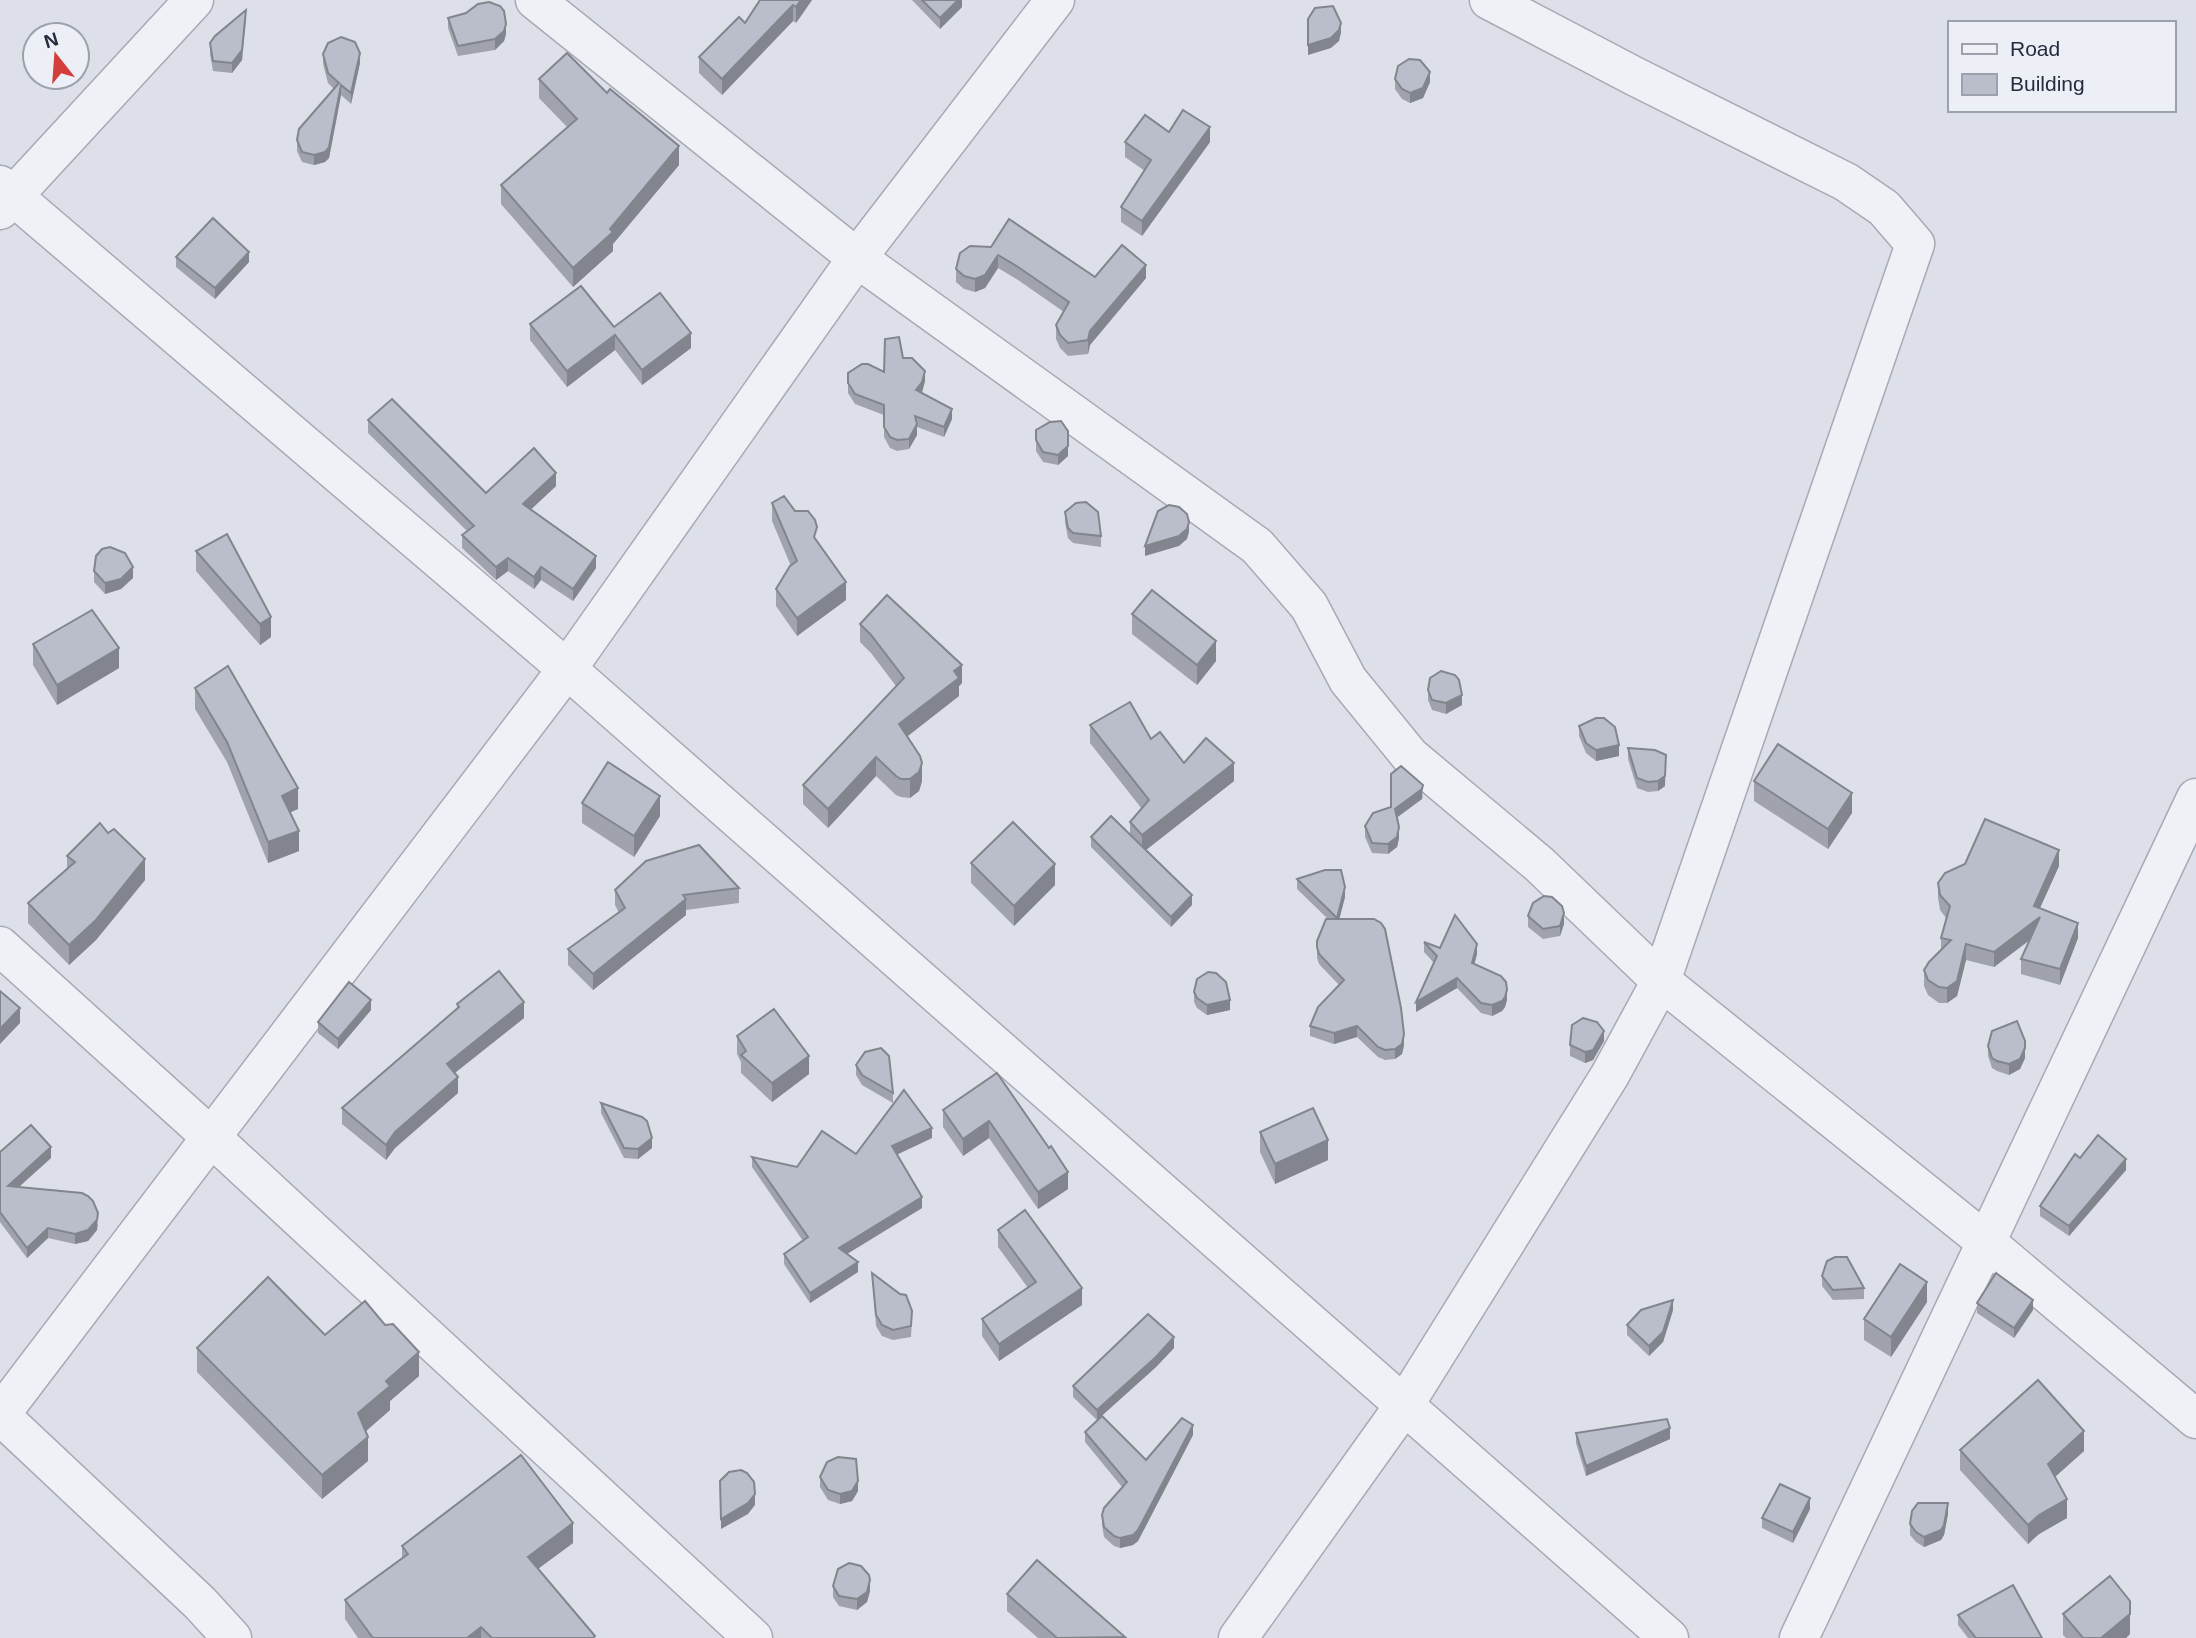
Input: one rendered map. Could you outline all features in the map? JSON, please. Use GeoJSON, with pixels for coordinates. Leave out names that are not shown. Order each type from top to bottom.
{"type":"FeatureCollection","features":[{"type":"Feature","properties":{"kind":"street"},"geometry":{"type":"LineString","coordinates":[[194,0],[4,197],[567,669],[1403,1407],[1669,1638]]}},
{"type":"Feature","properties":{"kind":"street"},"geometry":{"type":"LineString","coordinates":[[535,0],[857,258],[1257,545],[1308,606],[1348,680],[1410,756],[1539,864],[1661,981],[1986,1242],[2196,1419]]}},
{"type":"Feature","properties":{"kind":"street"},"geometry":{"type":"LineString","coordinates":[[232,1638],[200,1602],[0,1415],[567,669],[857,258],[1055,0]]}},
{"type":"Feature","properties":{"kind":"street"},"geometry":{"type":"LineString","coordinates":[[1238,1638],[1403,1407],[1610,1074],[1661,981],[1915,244],[1884,208],[1846,182],[1633,76],[1489,0]]}},
{"type":"Feature","properties":{"kind":"street"},"geometry":{"type":"LineString","coordinates":[[1799,1638],[2196,798]]}},
{"type":"Feature","properties":{"kind":"street"},"geometry":{"type":"LineString","coordinates":[[0,946],[211,1137],[753,1638]]}},
{"type":"Feature","properties":{"kind":"building"},"geometry":{"type":"Polygon","coordinates":[[[760,0],[801,0],[796,7],[793,5],[722,79],[699,57],[739,17],[745,23],[760,0]]]}},
{"type":"Feature","properties":{"kind":"building"},"geometry":{"type":"Polygon","coordinates":[[[922,0],[958,0],[940,18],[922,0]]]}},
{"type":"Feature","properties":{"kind":"building"},"geometry":{"type":"Polygon","coordinates":[[[489,2],[500,6],[504,11],[504,31],[495,39],[458,46],[448,18],[466,13],[478,4],[489,2]]]}},
{"type":"Feature","properties":{"kind":"building"},"geometry":{"type":"Polygon","coordinates":[[[1333,6],[1341,23],[1339,30],[1331,38],[1308,45],[1308,19],[1315,8],[1333,6]]]}},
{"type":"Feature","properties":{"kind":"building"},"geometry":{"type":"Polygon","coordinates":[[[246,10],[242,50],[232,63],[213,61],[210,43],[246,10]]]}},
{"type":"Feature","properties":{"kind":"building"},"geometry":{"type":"Polygon","coordinates":[[[341,37],[355,42],[360,53],[351,93],[341,85],[329,147],[325,152],[314,155],[302,152],[297,140],[299,129],[339,83],[328,73],[323,54],[328,43],[341,37]]]}},
{"type":"Feature","properties":{"kind":"building"},"geometry":{"type":"Polygon","coordinates":[[[567,53],[607,93],[610,89],[679,146],[610,229],[613,232],[573,268],[501,185],[577,119],[539,79],[567,53]]]}},
{"type":"Feature","properties":{"kind":"building"},"geometry":{"type":"Polygon","coordinates":[[[1409,59],[1420,60],[1430,72],[1423,88],[1410,93],[1402,89],[1395,79],[1398,66],[1409,59]]]}},
{"type":"Feature","properties":{"kind":"building"},"geometry":{"type":"Polygon","coordinates":[[[1183,110],[1210,127],[1142,221],[1121,207],[1151,160],[1125,142],[1145,115],[1169,132],[1183,110]]]}},
{"type":"Feature","properties":{"kind":"building"},"geometry":{"type":"Polygon","coordinates":[[[213,218],[249,252],[215,288],[176,257],[213,218]]]}},
{"type":"Feature","properties":{"kind":"building"},"geometry":{"type":"Polygon","coordinates":[[[1009,219],[1095,277],[1122,245],[1146,265],[1090,331],[1088,340],[1068,343],[1060,335],[1056,325],[1069,302],[1018,267],[998,255],[985,275],[975,279],[964,276],[956,269],[960,253],[970,246],[991,247],[1009,219]]]}},
{"type":"Feature","properties":{"kind":"building"},"geometry":{"type":"Polygon","coordinates":[[[581,286],[614,327],[660,293],[691,333],[642,370],[615,335],[567,371],[530,324],[581,286]]]}},
{"type":"Feature","properties":{"kind":"building"},"geometry":{"type":"Polygon","coordinates":[[[899,337],[903,358],[912,358],[925,371],[916,390],[952,409],[944,427],[915,416],[917,424],[909,439],[897,440],[890,437],[884,427],[884,405],[855,394],[848,383],[848,373],[862,364],[884,372],[885,339],[899,337]]]}},
{"type":"Feature","properties":{"kind":"building"},"geometry":{"type":"Polygon","coordinates":[[[392,399],[486,493],[534,448],[556,473],[523,504],[596,556],[573,589],[541,567],[534,577],[508,558],[496,567],[462,535],[474,526],[368,420],[392,399]]]}},
{"type":"Feature","properties":{"kind":"building"},"geometry":{"type":"Polygon","coordinates":[[[1061,421],[1068,431],[1068,446],[1058,455],[1043,452],[1036,440],[1036,430],[1050,422],[1061,421]]]}},
{"type":"Feature","properties":{"kind":"building"},"geometry":{"type":"Polygon","coordinates":[[[784,496],[795,511],[808,511],[815,520],[817,527],[814,537],[846,582],[797,618],[776,589],[790,566],[797,561],[772,503],[784,496]]]}},
{"type":"Feature","properties":{"kind":"building"},"geometry":{"type":"Polygon","coordinates":[[[1086,502],[1098,512],[1101,536],[1073,533],[1068,528],[1065,512],[1076,503],[1086,502]]]}},
{"type":"Feature","properties":{"kind":"building"},"geometry":{"type":"Polygon","coordinates":[[[1169,505],[1179,507],[1187,514],[1187,529],[1179,536],[1145,546],[1158,511],[1169,505]]]}},
{"type":"Feature","properties":{"kind":"building"},"geometry":{"type":"Polygon","coordinates":[[[227,534],[271,617],[260,624],[196,551],[227,534]]]}},
{"type":"Feature","properties":{"kind":"building"},"geometry":{"type":"Polygon","coordinates":[[[110,547],[125,553],[133,567],[121,579],[105,583],[94,571],[96,556],[102,549],[110,547]]]}},
{"type":"Feature","properties":{"kind":"building"},"geometry":{"type":"Polygon","coordinates":[[[1152,590],[1216,641],[1197,665],[1132,614],[1152,590]]]}},
{"type":"Feature","properties":{"kind":"building"},"geometry":{"type":"Polygon","coordinates":[[[887,595],[962,665],[954,671],[959,678],[899,724],[920,756],[922,763],[919,772],[910,779],[901,779],[876,757],[828,809],[803,785],[904,678],[860,624],[887,595]]]}},
{"type":"Feature","properties":{"kind":"building"},"geometry":{"type":"Polygon","coordinates":[[[92,610],[119,648],[57,685],[33,644],[92,610]]]}},
{"type":"Feature","properties":{"kind":"building"},"geometry":{"type":"Polygon","coordinates":[[[228,666],[298,788],[282,796],[299,831],[268,842],[227,742],[195,688],[228,666]]]}},
{"type":"Feature","properties":{"kind":"building"},"geometry":{"type":"Polygon","coordinates":[[[1441,671],[1455,675],[1459,680],[1462,695],[1446,703],[1432,700],[1428,690],[1430,678],[1441,671]]]}},
{"type":"Feature","properties":{"kind":"building"},"geometry":{"type":"Polygon","coordinates":[[[1130,702],[1151,739],[1160,732],[1184,763],[1206,738],[1234,763],[1142,835],[1130,822],[1149,800],[1090,725],[1130,702]]]}},
{"type":"Feature","properties":{"kind":"building"},"geometry":{"type":"Polygon","coordinates":[[[1596,718],[1604,718],[1615,727],[1619,745],[1596,750],[1586,743],[1579,726],[1596,718]]]}},
{"type":"Feature","properties":{"kind":"building"},"geometry":{"type":"Polygon","coordinates":[[[1778,744],[1852,793],[1828,829],[1754,781],[1778,744]]]}},
{"type":"Feature","properties":{"kind":"building"},"geometry":{"type":"Polygon","coordinates":[[[1628,748],[1655,750],[1666,755],[1665,776],[1658,781],[1648,782],[1637,778],[1628,748]]]}},
{"type":"Feature","properties":{"kind":"building"},"geometry":{"type":"Polygon","coordinates":[[[608,762],[660,796],[634,836],[582,803],[608,762]]]}},
{"type":"Feature","properties":{"kind":"building"},"geometry":{"type":"Polygon","coordinates":[[[1401,766],[1423,785],[1422,789],[1395,809],[1399,827],[1397,837],[1388,844],[1372,843],[1365,826],[1373,813],[1391,807],[1391,774],[1401,766]]]}},
{"type":"Feature","properties":{"kind":"building"},"geometry":{"type":"Polygon","coordinates":[[[1111,816],[1192,895],[1171,917],[1091,837],[1111,816]]]}},
{"type":"Feature","properties":{"kind":"building"},"geometry":{"type":"Polygon","coordinates":[[[1985,819],[2059,850],[2034,906],[2078,923],[2060,969],[2021,959],[2040,917],[1994,952],[1966,944],[1957,981],[1947,988],[1939,987],[1928,980],[1924,970],[1951,940],[1941,938],[1950,906],[1940,895],[1938,883],[1945,873],[1965,864],[1985,819]]]}},
{"type":"Feature","properties":{"kind":"building"},"geometry":{"type":"Polygon","coordinates":[[[1013,822],[1055,864],[1014,906],[971,863],[1013,822]]]}},
{"type":"Feature","properties":{"kind":"building"},"geometry":{"type":"Polygon","coordinates":[[[100,823],[108,833],[114,829],[145,859],[96,920],[69,945],[28,903],[75,862],[67,856],[100,823]]]}},
{"type":"Feature","properties":{"kind":"building"},"geometry":{"type":"Polygon","coordinates":[[[699,845],[739,888],[683,895],[686,899],[593,974],[568,949],[625,908],[615,890],[646,861],[699,845]]]}},
{"type":"Feature","properties":{"kind":"building"},"geometry":{"type":"Polygon","coordinates":[[[1325,870],[1341,870],[1345,887],[1337,918],[1297,879],[1325,870]]]}},
{"type":"Feature","properties":{"kind":"building"},"geometry":{"type":"Polygon","coordinates":[[[1544,896],[1552,897],[1562,906],[1564,913],[1560,926],[1543,929],[1528,916],[1533,903],[1544,896]]]}},
{"type":"Feature","properties":{"kind":"building"},"geometry":{"type":"Polygon","coordinates":[[[1455,915],[1477,944],[1472,963],[1501,976],[1506,982],[1507,990],[1502,1001],[1492,1005],[1481,1003],[1457,978],[1416,1002],[1437,956],[1424,942],[1440,948],[1455,915]]]}},
{"type":"Feature","properties":{"kind":"building"},"geometry":{"type":"Polygon","coordinates":[[[1326,919],[1374,919],[1385,929],[1404,1034],[1402,1044],[1395,1049],[1385,1050],[1378,1047],[1357,1026],[1334,1033],[1310,1026],[1318,1007],[1344,980],[1319,954],[1317,941],[1326,919]]]}},
{"type":"Feature","properties":{"kind":"building"},"geometry":{"type":"Polygon","coordinates":[[[499,971],[524,1002],[447,1064],[458,1077],[395,1132],[386,1145],[342,1108],[459,1007],[457,1004],[499,971]]]}},
{"type":"Feature","properties":{"kind":"building"},"geometry":{"type":"Polygon","coordinates":[[[1208,972],[1216,973],[1226,982],[1230,1000],[1207,1005],[1197,998],[1194,992],[1197,979],[1208,972]]]}},
{"type":"Feature","properties":{"kind":"building"},"geometry":{"type":"Polygon","coordinates":[[[349,982],[371,1000],[338,1039],[318,1022],[349,982]]]}},
{"type":"Feature","properties":{"kind":"building"},"geometry":{"type":"Polygon","coordinates":[[[0,991],[20,1008],[0,1029],[0,991]]]}},
{"type":"Feature","properties":{"kind":"building"},"geometry":{"type":"Polygon","coordinates":[[[774,1009],[809,1056],[772,1083],[741,1055],[746,1051],[737,1036],[774,1009]]]}},
{"type":"Feature","properties":{"kind":"building"},"geometry":{"type":"Polygon","coordinates":[[[1583,1018],[1597,1022],[1604,1031],[1593,1050],[1585,1052],[1570,1045],[1572,1025],[1583,1018]]]}},
{"type":"Feature","properties":{"kind":"building"},"geometry":{"type":"Polygon","coordinates":[[[2017,1021],[2025,1041],[2020,1059],[2009,1064],[1997,1061],[1992,1058],[1988,1046],[1992,1031],[2017,1021]]]}},
{"type":"Feature","properties":{"kind":"building"},"geometry":{"type":"Polygon","coordinates":[[[881,1048],[889,1056],[893,1093],[862,1075],[856,1065],[865,1052],[881,1048]]]}},
{"type":"Feature","properties":{"kind":"building"},"geometry":{"type":"Polygon","coordinates":[[[997,1073],[1068,1172],[1038,1192],[989,1121],[963,1139],[943,1110],[997,1073]]]}},
{"type":"Feature","properties":{"kind":"building"},"geometry":{"type":"Polygon","coordinates":[[[904,1090],[932,1128],[892,1146],[922,1197],[839,1248],[858,1262],[810,1293],[784,1254],[808,1237],[752,1157],[797,1167],[822,1131],[856,1154],[904,1090]]]}},
{"type":"Feature","properties":{"kind":"building"},"geometry":{"type":"Polygon","coordinates":[[[601,1103],[642,1117],[647,1121],[652,1138],[638,1149],[624,1148],[601,1103]]]}},
{"type":"Feature","properties":{"kind":"building"},"geometry":{"type":"Polygon","coordinates":[[[1313,1108],[1328,1140],[1275,1164],[1260,1132],[1313,1108]]]}},
{"type":"Feature","properties":{"kind":"building"},"geometry":{"type":"Polygon","coordinates":[[[31,1125],[51,1147],[8,1186],[82,1193],[93,1201],[98,1213],[97,1220],[88,1230],[75,1234],[48,1228],[27,1248],[0,1212],[0,1152],[31,1125]]]}},
{"type":"Feature","properties":{"kind":"building"},"geometry":{"type":"Polygon","coordinates":[[[2098,1135],[2126,1159],[2069,1226],[2040,1206],[2075,1154],[2080,1158],[2098,1135]]]}},
{"type":"Feature","properties":{"kind":"building"},"geometry":{"type":"Polygon","coordinates":[[[1025,1210],[1082,1288],[999,1344],[982,1319],[1036,1282],[998,1230],[1025,1210]]]}},
{"type":"Feature","properties":{"kind":"building"},"geometry":{"type":"Polygon","coordinates":[[[1835,1257],[1847,1257],[1864,1288],[1833,1290],[1822,1276],[1827,1261],[1835,1257]]]}},
{"type":"Feature","properties":{"kind":"building"},"geometry":{"type":"Polygon","coordinates":[[[1900,1264],[1927,1282],[1891,1337],[1864,1319],[1900,1264]]]}},
{"type":"Feature","properties":{"kind":"building"},"geometry":{"type":"Polygon","coordinates":[[[872,1273],[900,1294],[906,1295],[912,1311],[911,1326],[893,1330],[882,1325],[876,1315],[872,1273]]]}},
{"type":"Feature","properties":{"kind":"building"},"geometry":{"type":"Polygon","coordinates":[[[1996,1273],[2033,1300],[2014,1328],[1977,1303],[1996,1273]]]}},
{"type":"Feature","properties":{"kind":"building"},"geometry":{"type":"Polygon","coordinates":[[[268,1277],[325,1335],[365,1301],[385,1325],[393,1324],[419,1352],[386,1381],[390,1386],[358,1413],[368,1437],[322,1475],[197,1348],[268,1277]]]}},
{"type":"Feature","properties":{"kind":"building"},"geometry":{"type":"Polygon","coordinates":[[[1673,1300],[1663,1332],[1649,1346],[1627,1325],[1641,1310],[1673,1300]]]}},
{"type":"Feature","properties":{"kind":"building"},"geometry":{"type":"Polygon","coordinates":[[[1148,1314],[1174,1337],[1156,1357],[1097,1410],[1073,1386],[1148,1314]]]}},
{"type":"Feature","properties":{"kind":"building"},"geometry":{"type":"Polygon","coordinates":[[[2038,1380],[2084,1431],[2048,1464],[2067,1499],[2039,1515],[2028,1525],[1960,1450],[2038,1380]]]}},
{"type":"Feature","properties":{"kind":"building"},"geometry":{"type":"Polygon","coordinates":[[[1102,1416],[1146,1460],[1182,1418],[1193,1425],[1138,1530],[1133,1535],[1120,1538],[1104,1527],[1102,1515],[1104,1508],[1127,1482],[1085,1432],[1102,1416]]]}},
{"type":"Feature","properties":{"kind":"building"},"geometry":{"type":"Polygon","coordinates":[[[1667,1419],[1670,1428],[1586,1466],[1576,1433],[1667,1419]]]}},
{"type":"Feature","properties":{"kind":"building"},"geometry":{"type":"Polygon","coordinates":[[[521,1455],[573,1523],[528,1557],[595,1636],[492,1638],[481,1627],[467,1638],[373,1638],[345,1600],[408,1554],[402,1546],[521,1455]]]}},
{"type":"Feature","properties":{"kind":"building"},"geometry":{"type":"Polygon","coordinates":[[[838,1457],[856,1459],[858,1481],[852,1491],[840,1494],[828,1490],[820,1477],[827,1462],[838,1457]]]}},
{"type":"Feature","properties":{"kind":"building"},"geometry":{"type":"Polygon","coordinates":[[[741,1470],[754,1482],[755,1494],[748,1503],[721,1519],[720,1481],[729,1472],[741,1470]]]}},
{"type":"Feature","properties":{"kind":"building"},"geometry":{"type":"Polygon","coordinates":[[[1780,1484],[1810,1498],[1793,1532],[1762,1518],[1780,1484]]]}},
{"type":"Feature","properties":{"kind":"building"},"geometry":{"type":"Polygon","coordinates":[[[1918,1503],[1948,1503],[1941,1530],[1924,1537],[1916,1532],[1910,1524],[1912,1511],[1918,1503]]]}},
{"type":"Feature","properties":{"kind":"building"},"geometry":{"type":"Polygon","coordinates":[[[1037,1560],[1125,1637],[1057,1638],[1007,1594],[1037,1560]]]}},
{"type":"Feature","properties":{"kind":"building"},"geometry":{"type":"Polygon","coordinates":[[[849,1563],[861,1566],[869,1575],[867,1592],[857,1599],[839,1596],[833,1586],[838,1569],[849,1563]]]}},
{"type":"Feature","properties":{"kind":"building"},"geometry":{"type":"Polygon","coordinates":[[[2110,1576],[2130,1601],[2130,1614],[2101,1638],[2083,1638],[2063,1614],[2110,1576]]]}},
{"type":"Feature","properties":{"kind":"building"},"geometry":{"type":"Polygon","coordinates":[[[2013,1585],[2042,1638],[1976,1638],[1958,1615],[2013,1585]]]}}]}
